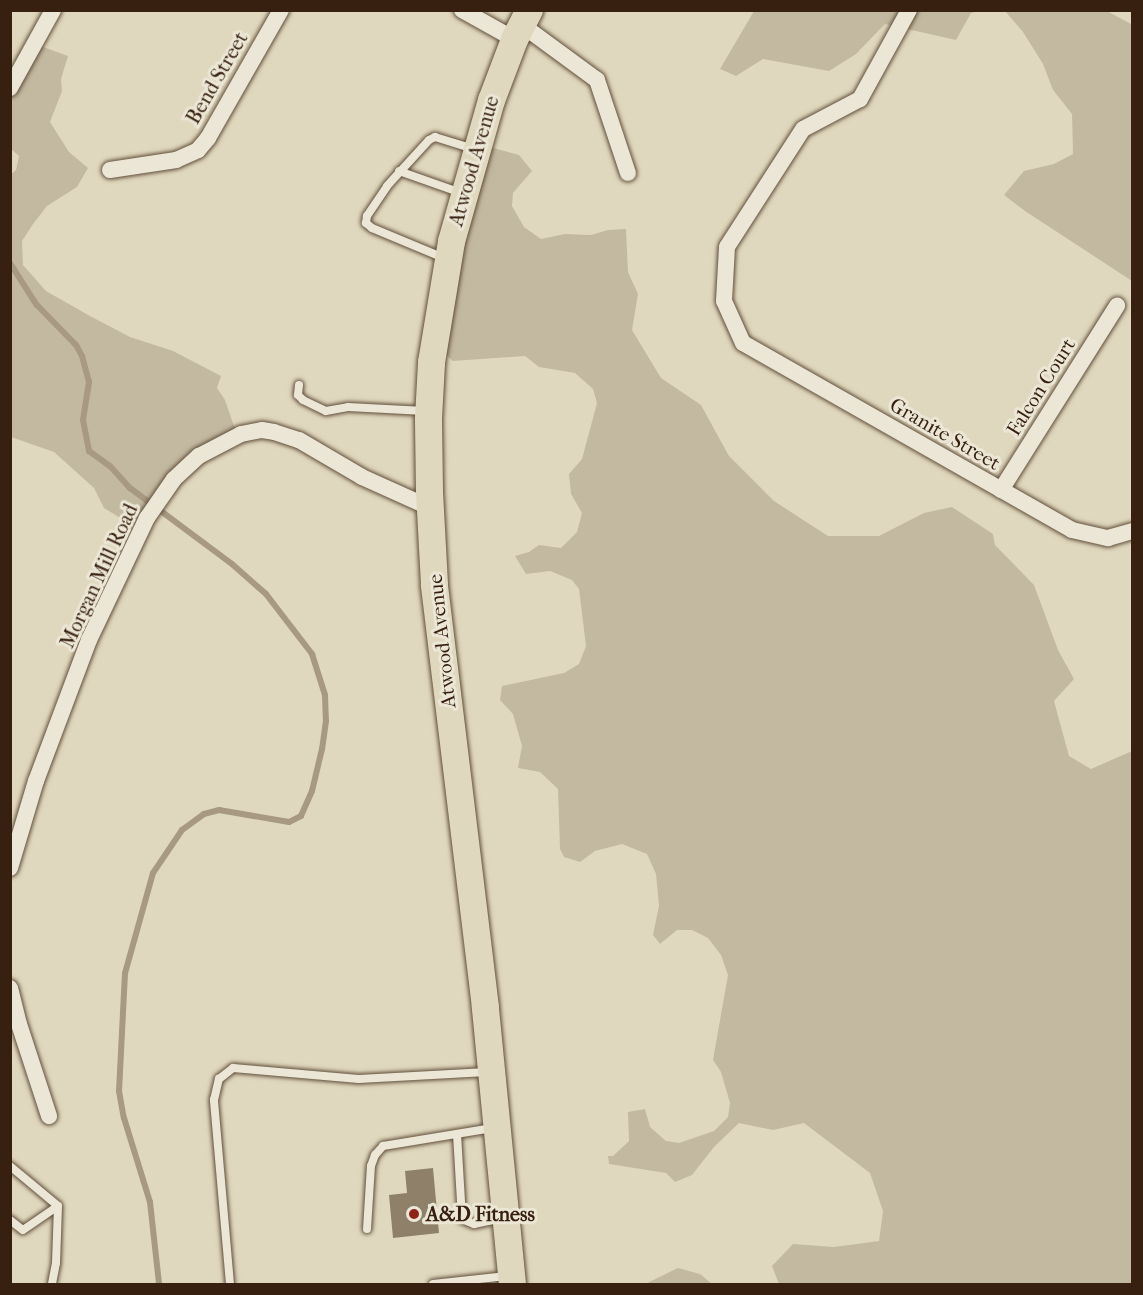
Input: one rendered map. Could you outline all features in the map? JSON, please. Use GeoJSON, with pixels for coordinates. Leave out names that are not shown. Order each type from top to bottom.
{"type":"FeatureCollection","features":[{"type":"Feature","properties":{"kind":"main road","name":"Atwood Avenue"},"geometry":{"type":"LineString","coordinates":[[511,1280],[491,1072],[435,584],[428,411],[431,362],[447,259],[491,100],[522,25]]}},
{"type":"Feature","properties":{"kind":"street"},"geometry":{"type":"LineString","coordinates":[[10,88],[53,10]]}},
{"type":"Feature","properties":{"kind":"street","name":"Bend Street"},"geometry":{"type":"LineString","coordinates":[[110,170],[176,160],[198,150],[208,138],[281,10]]}},
{"type":"Feature","properties":{"kind":"street"},"geometry":{"type":"LineString","coordinates":[[462,10],[522,25],[597,80],[628,173]]}},
{"type":"Feature","properties":{"kind":"street","name":"Granite Street"},"geometry":{"type":"LineString","coordinates":[[909,10],[860,99],[803,129],[727,247],[724,300],[743,343],[1071,530],[1108,538],[1132,531]]}},
{"type":"Feature","properties":{"kind":"street","name":"Falcon Court"},"geometry":{"type":"LineString","coordinates":[[1001,489],[1117,306]]}},
{"type":"Feature","properties":{"kind":"street","name":"Morgan Mill Road"},"geometry":{"type":"LineString","coordinates":[[10,868],[36,782],[99,620],[147,518],[174,479],[198,456],[241,434],[262,430],[274,432],[299,440],[362,477],[431,508]]}},
{"type":"Feature","properties":{"kind":"street"},"geometry":{"type":"LineString","coordinates":[[10,988],[19,1024],[49,1116]]}},
{"type":"Feature","properties":{"kind":"lane"},"geometry":{"type":"LineString","coordinates":[[447,259],[390,237],[366,223],[375,201],[399,171],[429,140],[435,137],[477,150]]}},
{"type":"Feature","properties":{"kind":"lane"},"geometry":{"type":"LineString","coordinates":[[399,171],[464,194]]}},
{"type":"Feature","properties":{"kind":"lane"},"geometry":{"type":"LineString","coordinates":[[299,385],[298,395],[303,400],[326,411],[348,407],[428,411]]}},
{"type":"Feature","properties":{"kind":"lane"},"geometry":{"type":"LineString","coordinates":[[230,1284],[214,1100],[219,1079],[233,1068],[359,1079],[491,1072]]}},
{"type":"Feature","properties":{"kind":"lane"},"geometry":{"type":"LineString","coordinates":[[367,1229],[371,1166],[375,1155],[383,1146],[497,1128]]}},
{"type":"Feature","properties":{"kind":"lane"},"geometry":{"type":"LineString","coordinates":[[457,1134],[462,1219],[474,1224],[505,1218]]}},
{"type":"Feature","properties":{"kind":"lane"},"geometry":{"type":"LineString","coordinates":[[10,1166],[58,1206]]}},
{"type":"Feature","properties":{"kind":"lane"},"geometry":{"type":"LineString","coordinates":[[10,1220],[23,1230],[58,1206]]}},
{"type":"Feature","properties":{"kind":"lane"},"geometry":{"type":"LineString","coordinates":[[51,1284],[56,1263],[58,1206]]}},
{"type":"Feature","properties":{"kind":"lane"},"geometry":{"type":"LineString","coordinates":[[434,1284],[511,1280]]}},
{"type":"Feature","properties":{"kind":"shaded area"},"geometry":{"type":"Polygon","coordinates":[[[754,11],[979,11],[971,13],[956,40],[885,24],[856,54],[829,71],[763,59],[736,76],[720,69],[754,11]]]}},
{"type":"Feature","properties":{"kind":"shaded area"},"geometry":{"type":"Polygon","coordinates":[[[1005,11],[1107,11],[1131,24],[1132,281],[1004,195],[1024,171],[1054,164],[1073,154],[1072,114],[1053,90],[1043,64],[1023,32],[1005,11]]]}},
{"type":"Feature","properties":{"kind":"shaded area"},"geometry":{"type":"Polygon","coordinates":[[[35,44],[68,56],[61,79],[62,91],[50,122],[69,152],[88,168],[77,187],[47,206],[33,224],[22,241],[23,265],[46,291],[90,316],[130,337],[173,351],[221,376],[217,388],[225,400],[236,432],[200,454],[140,530],[104,508],[94,488],[54,452],[11,437],[10,175],[16,170],[19,156],[11,149],[11,88],[35,44]]]}},
{"type":"Feature","properties":{"kind":"shaded area"},"geometry":{"type":"Polygon","coordinates":[[[482,145],[519,155],[532,171],[513,193],[512,206],[524,227],[541,239],[565,234],[591,235],[608,230],[626,229],[628,272],[638,294],[632,330],[661,378],[701,405],[729,456],[774,501],[828,536],[879,536],[924,513],[952,507],[993,534],[995,545],[1034,585],[1058,650],[1074,679],[1054,701],[1069,756],[1091,769],[1132,751],[1132,1284],[779,1284],[772,1266],[793,1244],[834,1247],[879,1241],[883,1211],[870,1173],[804,1123],[773,1130],[739,1123],[714,1147],[692,1175],[675,1182],[666,1173],[609,1164],[608,1156],[613,1156],[629,1141],[628,1112],[645,1109],[650,1127],[666,1141],[679,1143],[714,1131],[728,1117],[730,1103],[721,1072],[713,1060],[728,975],[721,955],[708,938],[692,930],[677,930],[660,944],[653,935],[659,906],[656,874],[647,854],[622,844],[595,851],[580,862],[564,857],[560,849],[558,789],[540,772],[518,768],[522,746],[513,714],[500,700],[502,686],[564,673],[579,664],[586,646],[579,589],[572,580],[550,571],[526,574],[515,556],[529,552],[539,545],[561,548],[577,532],[582,513],[571,494],[569,474],[582,459],[597,403],[593,389],[575,373],[539,367],[525,356],[453,361],[433,343],[482,145]]]}},
{"type":"Feature","properties":{"kind":"shaded area"},"geometry":{"type":"Polygon","coordinates":[[[678,1268],[700,1274],[712,1284],[645,1284],[678,1268]]]}},
{"type":"Feature","properties":{"kind":"building","name":"A&D Fitness"},"geometry":{"type":"Polygon","coordinates":[[[433,1168],[439,1233],[393,1238],[389,1195],[407,1193],[405,1171],[433,1168]]]}},
{"type":"Feature","properties":{"kind":"waterway"},"geometry":{"type":"LineString","coordinates":[[10,263],[36,304],[76,345],[82,356],[89,382],[83,420],[89,451],[110,466],[130,488],[232,564],[266,594],[312,654],[325,695],[326,721],[322,749],[312,791],[301,816],[289,822],[219,810],[204,814],[182,830],[153,873],[125,973],[119,1091],[124,1118],[150,1202],[159,1284]]}},
{"type":"Feature","properties":{"kind":"place","name":"A&D Fitness"},"geometry":{"type":"Point","coordinates":[414,1214]}}]}
